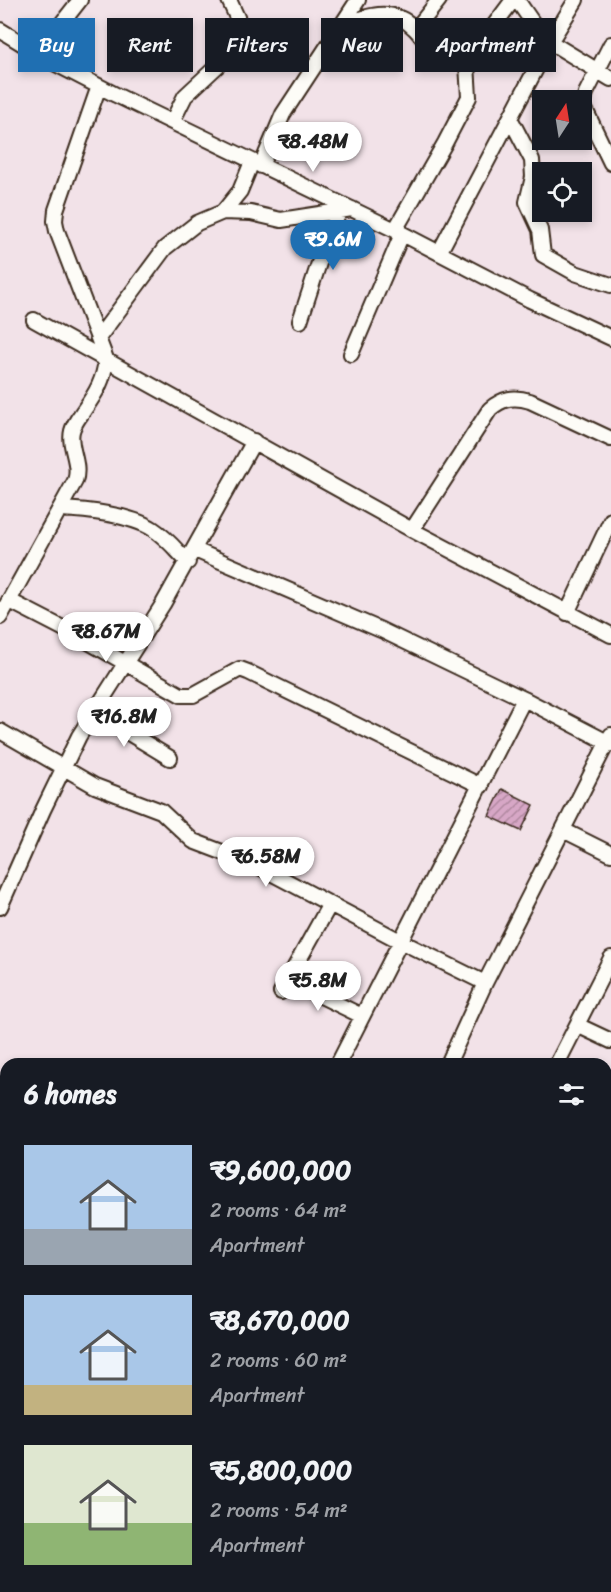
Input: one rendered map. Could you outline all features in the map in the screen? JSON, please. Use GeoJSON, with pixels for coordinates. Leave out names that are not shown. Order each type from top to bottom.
{"type":"FeatureCollection","features":[{"type":"Feature","properties":{"kind":"street"},"geometry":{"type":"LineString","coordinates":[[66,18],[80,0]]}},
{"type":"Feature","properties":{"kind":"street"},"geometry":{"type":"LineString","coordinates":[[172,122],[185,96],[228,56],[239,37],[240,24],[229,0]]}},
{"type":"Feature","properties":{"kind":"street"},"geometry":{"type":"LineString","coordinates":[[346,18],[358,0]]}},
{"type":"Feature","properties":{"kind":"street"},"geometry":{"type":"LineString","coordinates":[[425,18],[439,0]]}},
{"type":"Feature","properties":{"kind":"street"},"geometry":{"type":"LineString","coordinates":[[502,18],[515,0],[529,18]]}},
{"type":"Feature","properties":{"kind":"street"},"geometry":{"type":"LineString","coordinates":[[556,32],[576,0]]}},
{"type":"Feature","properties":{"kind":"street"},"geometry":{"type":"LineString","coordinates":[[360,18],[379,14],[400,18]]}},
{"type":"Feature","properties":{"kind":"street"},"geometry":{"type":"LineString","coordinates":[[403,19],[415,28]]}},
{"type":"Feature","properties":{"kind":"street"},"geometry":{"type":"LineString","coordinates":[[0,30],[18,43]]}},
{"type":"Feature","properties":{"kind":"street"},"geometry":{"type":"LineString","coordinates":[[611,44],[596,70],[583,105],[611,163]]}},
{"type":"Feature","properties":{"kind":"street"},"geometry":{"type":"LineString","coordinates":[[556,46],[611,79]]}},
{"type":"Feature","properties":{"kind":"street"},"geometry":{"type":"LineString","coordinates":[[99,337],[165,248],[186,230],[223,212],[240,191],[283,114],[321,55]]}},
{"type":"Feature","properties":{"kind":"street"},"geometry":{"type":"LineString","coordinates":[[72,72],[346,211],[399,232],[530,300],[611,338]]}},
{"type":"Feature","properties":{"kind":"street"},"geometry":{"type":"LineString","coordinates":[[351,354],[399,232],[469,97],[467,72]]}},
{"type":"Feature","properties":{"kind":"street"},"geometry":{"type":"LineString","coordinates":[[439,253],[534,72]]}},
{"type":"Feature","properties":{"kind":"street"},"geometry":{"type":"LineString","coordinates":[[0,617],[77,475],[78,467],[72,430],[102,381],[106,359],[57,231],[55,220],[56,210],[99,86]]}},
{"type":"Feature","properties":{"kind":"street"},"geometry":{"type":"LineString","coordinates":[[510,118],[532,160],[533,177],[527,202],[540,230],[543,255],[575,273],[611,285]]}},
{"type":"Feature","properties":{"kind":"street"},"geometry":{"type":"LineString","coordinates":[[223,212],[251,213],[281,220],[346,211]]}},
{"type":"Feature","properties":{"kind":"street"},"geometry":{"type":"LineString","coordinates":[[300,321],[319,263],[346,211]]}},
{"type":"Feature","properties":{"kind":"street"},"geometry":{"type":"LineString","coordinates":[[34,320],[412,530],[611,635]]}},
{"type":"Feature","properties":{"kind":"street"},"geometry":{"type":"LineString","coordinates":[[412,530],[490,409],[508,398],[520,398],[611,439]]}},
{"type":"Feature","properties":{"kind":"street"},"geometry":{"type":"LineString","coordinates":[[0,907],[79,736],[191,556],[254,441]]}},
{"type":"Feature","properties":{"kind":"street"},"geometry":{"type":"LineString","coordinates":[[60,509],[138,521],[191,556],[381,630],[610,740],[485,983],[451,1058]]}},
{"type":"Feature","properties":{"kind":"street"},"geometry":{"type":"LineString","coordinates":[[567,613],[611,519]]}},
{"type":"Feature","properties":{"kind":"street"},"geometry":{"type":"LineString","coordinates":[[10,601],[78,636],[181,695],[187,697],[240,669],[481,786]]}},
{"type":"Feature","properties":{"kind":"street"},"geometry":{"type":"LineString","coordinates":[[341,1058],[524,699]]}},
{"type":"Feature","properties":{"kind":"street"},"geometry":{"type":"LineString","coordinates":[[94,712],[170,758]]}},
{"type":"Feature","properties":{"kind":"street"},"geometry":{"type":"LineString","coordinates":[[0,731],[105,790],[161,811],[193,841],[256,865],[485,983]]}},
{"type":"Feature","properties":{"kind":"street"},"geometry":{"type":"LineString","coordinates":[[563,830],[611,854]]}},
{"type":"Feature","properties":{"kind":"street"},"geometry":{"type":"LineString","coordinates":[[330,904],[285,986],[362,1016]]}},
{"type":"Feature","properties":{"kind":"street"},"geometry":{"type":"LineString","coordinates":[[560,1058],[611,958]]}},
{"type":"Feature","properties":{"kind":"street"},"geometry":{"type":"LineString","coordinates":[[577,1025],[611,1041]]}},
{"type":"Feature","properties":{"kind":"building"},"geometry":{"type":"Polygon","coordinates":[[[502,789],[534,805],[521,831],[489,816],[502,789]]]}}]}
